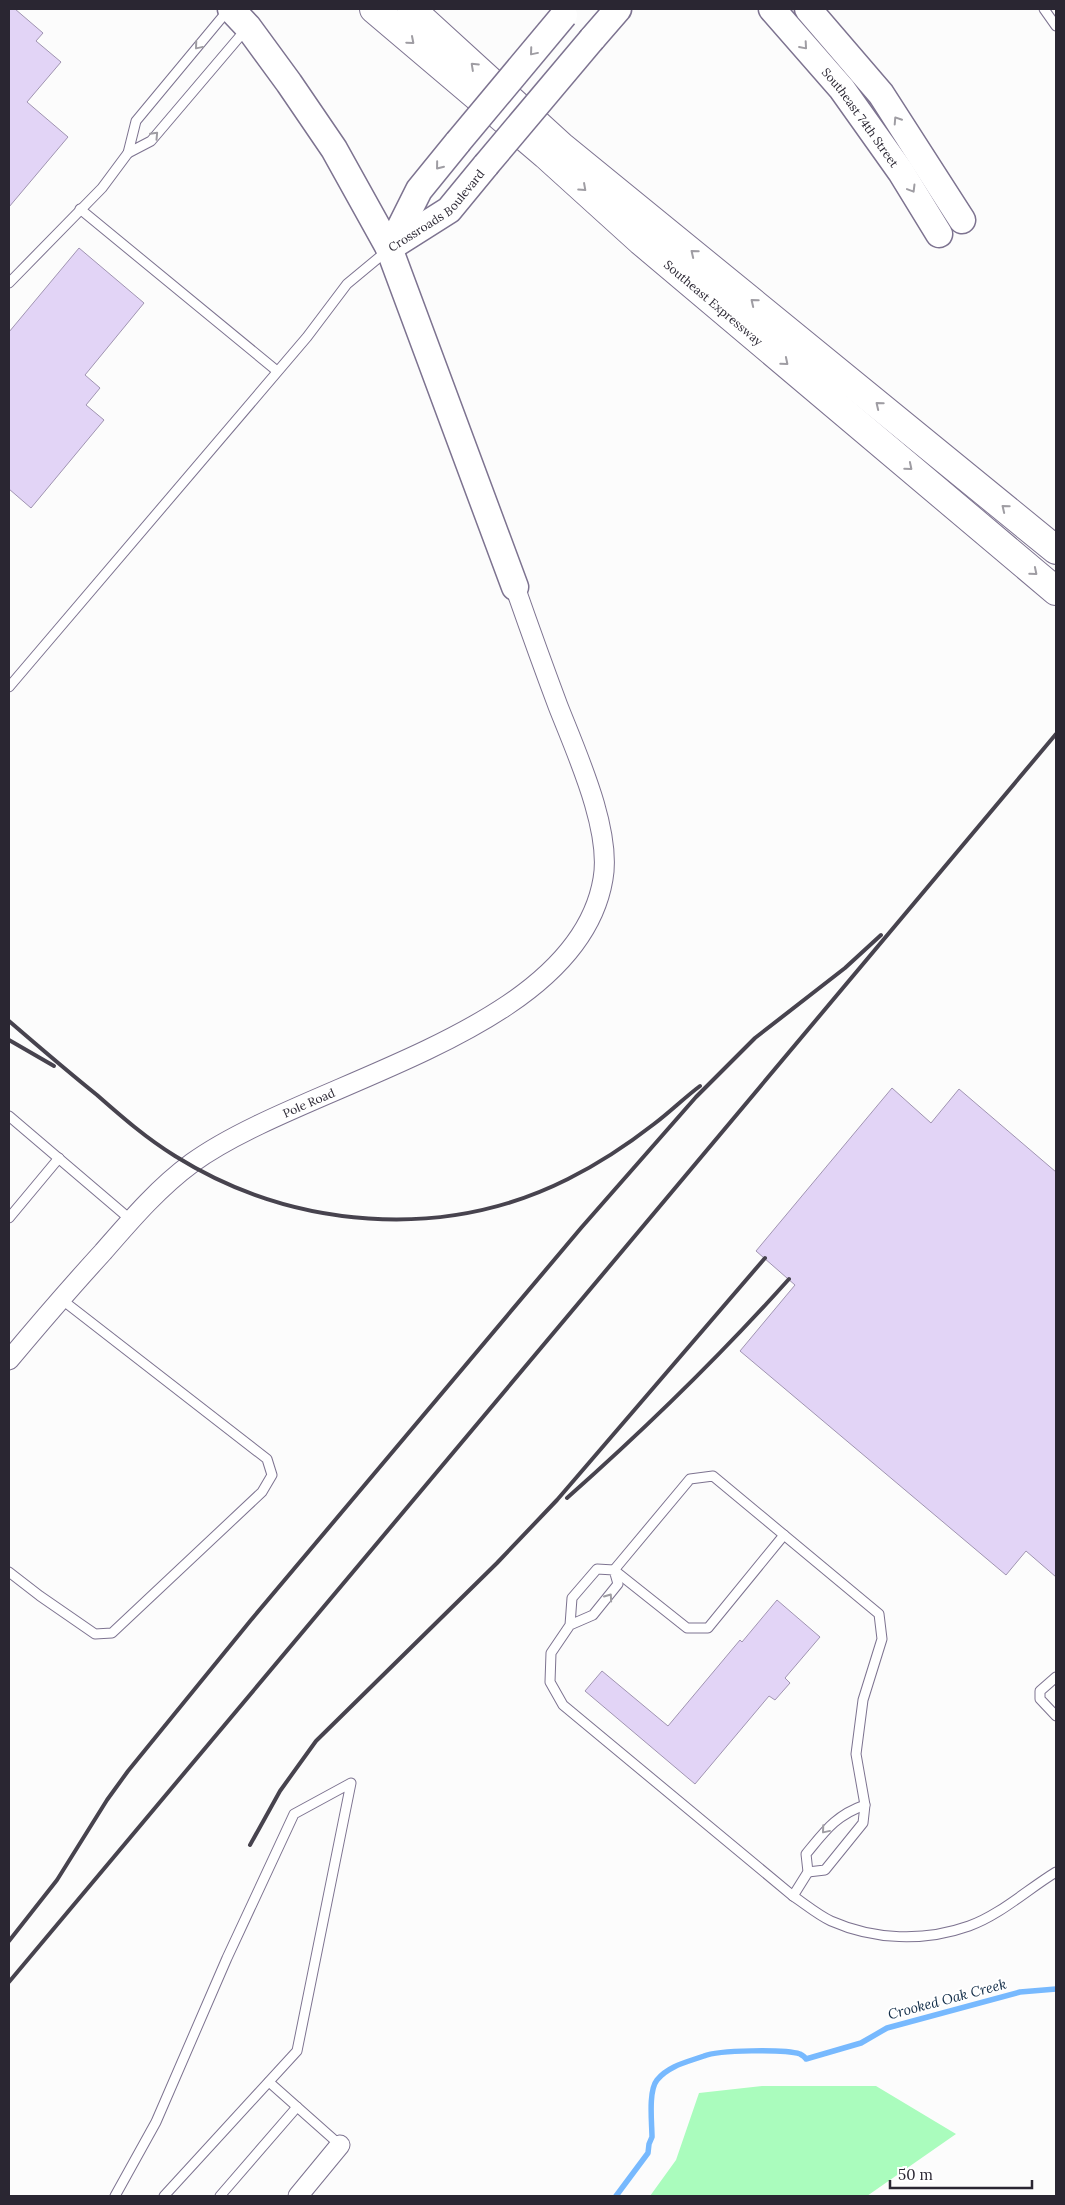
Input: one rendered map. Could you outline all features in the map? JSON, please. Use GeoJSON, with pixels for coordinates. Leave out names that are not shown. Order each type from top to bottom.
{"type":"FeatureCollection","features":[{"type":"Feature","properties":{"kind":"highway","name":"Southeast Expressway"},"geometry":{"type":"LineString","coordinates":[[374,9],[546,155],[641,241],[1056,591]]}},
{"type":"Feature","properties":{"kind":"highway","name":"Southeast Expressway"},"geometry":{"type":"LineString","coordinates":[[411,9],[561,146],[1056,550]]}},
{"type":"Feature","properties":{"kind":"main road","name":"Crossroads Boulevard"},"geometry":{"type":"LineString","coordinates":[[389,248],[449,210],[618,9]]}},
{"type":"Feature","properties":{"kind":"main road","name":"Southeast 74th Street"},"geometry":{"type":"LineString","coordinates":[[772,9],[842,89],[901,172],[939,234]]}},
{"type":"Feature","properties":{"kind":"main road","name":"Southeast 74th Street"},"geometry":{"type":"LineString","coordinates":[[808,9],[881,94],[962,220]]}},
{"type":"Feature","properties":{"kind":"main road","name":"Crossroads Boulevard"},"geometry":{"type":"LineString","coordinates":[[389,248],[419,190],[567,12]]}},
{"type":"Feature","properties":{"kind":"main road"},"geometry":{"type":"LineString","coordinates":[[236,15],[334,149],[389,248],[515,587]]}},
{"type":"Feature","properties":{"kind":"street","name":"Pole Road"},"geometry":{"type":"LineString","coordinates":[[9,1360],[131,1220],[177,1175],[215,1148],[255,1126],[459,1035],[540,982],[581,938],[593,917],[604,879],[605,851],[596,811],[515,587]]}},
{"type":"Feature","properties":{"kind":"street"},"geometry":{"type":"LineString","coordinates":[[298,2196],[340,2145]]}},
{"type":"Feature","properties":{"kind":"lane"},"geometry":{"type":"LineString","coordinates":[[1044,9],[1056,26]]}},
{"type":"Feature","properties":{"kind":"lane"},"geometry":{"type":"LineString","coordinates":[[128,153],[151,140],[236,15]]}},
{"type":"Feature","properties":{"kind":"lane"},"geometry":{"type":"LineString","coordinates":[[9,283],[102,188],[128,153],[136,121],[236,15]]}},
{"type":"Feature","properties":{"kind":"lane"},"geometry":{"type":"LineString","coordinates":[[80,209],[277,371]]}},
{"type":"Feature","properties":{"kind":"lane"},"geometry":{"type":"LineString","coordinates":[[9,688],[306,337],[347,284],[389,248]]}},
{"type":"Feature","properties":{"kind":"lane"},"geometry":{"type":"LineString","coordinates":[[9,1116],[131,1220]]}},
{"type":"Feature","properties":{"kind":"lane"},"geometry":{"type":"LineString","coordinates":[[9,1218],[59,1158]]}},
{"type":"Feature","properties":{"kind":"lane"},"geometry":{"type":"LineString","coordinates":[[9,1572],[95,1634],[112,1633],[262,1492],[272,1475],[267,1459],[61,1300]]}},
{"type":"Feature","properties":{"kind":"lane"},"geometry":{"type":"LineString","coordinates":[[614,1570],[690,1479],[713,1476],[879,1614],[882,1640],[863,1700],[856,1754],[865,1804],[863,1823],[825,1870],[808,1872]]}},
{"type":"Feature","properties":{"kind":"lane"},"geometry":{"type":"LineString","coordinates":[[784,1535],[708,1628],[687,1628],[614,1570],[597,1569],[572,1598],[570,1625],[551,1653],[550,1682],[564,1705],[793,1896],[829,1920],[862,1933],[900,1937],[938,1934],[970,1926],[1056,1872]]}},
{"type":"Feature","properties":{"kind":"lane"},"geometry":{"type":"LineString","coordinates":[[570,1625],[593,1615],[605,1603],[618,1584],[614,1570]]}},
{"type":"Feature","properties":{"kind":"lane"},"geometry":{"type":"LineString","coordinates":[[1056,1677],[1040,1691],[1040,1699],[1056,1716]]}},
{"type":"Feature","properties":{"kind":"lane"},"geometry":{"type":"LineString","coordinates":[[115,2196],[156,2122],[227,1958],[294,1814],[351,1782],[297,2051],[164,2196]]}},
{"type":"Feature","properties":{"kind":"lane"},"geometry":{"type":"LineString","coordinates":[[793,1896],[808,1872],[806,1854],[832,1822],[848,1810],[865,1804]]}},
{"type":"Feature","properties":{"kind":"lane"},"geometry":{"type":"LineString","coordinates":[[269,2082],[340,2145]]}},
{"type":"Feature","properties":{"kind":"lane"},"geometry":{"type":"LineString","coordinates":[[220,2196],[297,2107]]}},
{"type":"Feature","properties":{"kind":"green space"},"geometry":{"type":"Polygon","coordinates":[[[762,2086],[876,2086],[956,2134],[867,2196],[650,2196],[676,2160],[699,2093],[762,2086]]]}},
{"type":"Feature","properties":{"kind":"building"},"geometry":{"type":"Polygon","coordinates":[[[9,9],[15,9],[43,33],[36,41],[61,62],[27,102],[68,137],[9,207],[9,9]]]}},
{"type":"Feature","properties":{"kind":"building"},"geometry":{"type":"Polygon","coordinates":[[[79,248],[144,303],[85,375],[100,388],[86,405],[104,420],[31,508],[9,489],[9,332],[79,248]]]}},
{"type":"Feature","properties":{"kind":"building"},"geometry":{"type":"Polygon","coordinates":[[[892,1088],[931,1123],[959,1089],[1056,1172],[1056,1577],[1026,1551],[1006,1575],[740,1351],[795,1285],[756,1251],[892,1088]]]}},
{"type":"Feature","properties":{"kind":"building"},"geometry":{"type":"Polygon","coordinates":[[[777,1600],[820,1637],[785,1678],[790,1683],[775,1700],[769,1696],[695,1784],[585,1691],[602,1671],[668,1726],[740,1640],[742,1642],[777,1600]]]}},
{"type":"Feature","properties":{"kind":"waterway","name":"Crooked Oak Creek"},"geometry":{"type":"LineString","coordinates":[[616,2196],[648,2153],[652,2137],[651,2099],[654,2085],[661,2075],[678,2065],[712,2054],[737,2051],[792,2052],[800,2054],[806,2059],[861,2043],[887,2028],[1020,1992],[1056,1989]]}},
{"type":"Feature","properties":{"kind":"railway"},"geometry":{"type":"LineString","coordinates":[[9,1982],[1056,734]]}},
{"type":"Feature","properties":{"kind":"railway"},"geometry":{"type":"LineString","coordinates":[[9,1941],[57,1880],[107,1800],[128,1771],[251,1620],[581,1228],[696,1097],[755,1038],[845,968],[881,935]]}},
{"type":"Feature","properties":{"kind":"railway"},"geometry":{"type":"LineString","coordinates":[[9,1021],[134,1127],[175,1156],[220,1181],[268,1199],[318,1212],[368,1218],[420,1219],[470,1212],[520,1199],[568,1179],[612,1154],[654,1124],[700,1086]]}},
{"type":"Feature","properties":{"kind":"railway"},"geometry":{"type":"LineString","coordinates":[[9,1040],[54,1066]]}},
{"type":"Feature","properties":{"kind":"railway"},"geometry":{"type":"LineString","coordinates":[[250,1845],[280,1791],[316,1741],[497,1563],[557,1500],[765,1258]]}},
{"type":"Feature","properties":{"kind":"railway"},"geometry":{"type":"LineString","coordinates":[[567,1498],[681,1392],[789,1279]]}}]}
